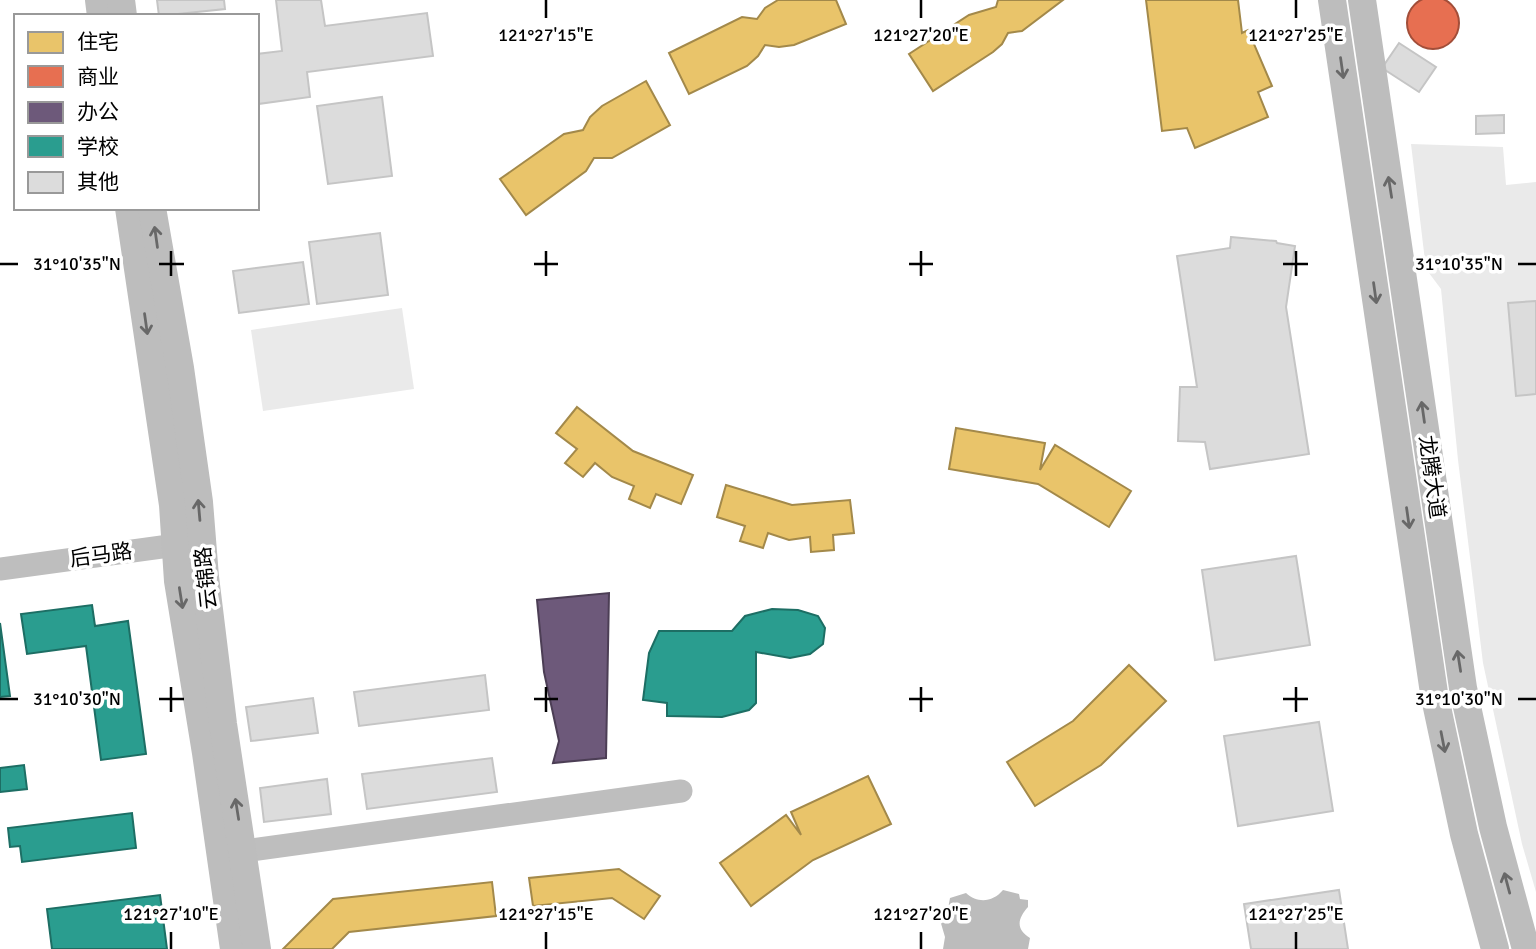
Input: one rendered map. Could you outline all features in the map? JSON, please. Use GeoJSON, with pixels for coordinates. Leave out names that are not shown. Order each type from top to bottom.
{"type":"FeatureCollection","features":[{"type":"Feature","properties":{"kind":"main road","name":"龙腾大道"},"geometry":{"type":"LineString","coordinates":[[1332,0],[1434,693],[1464,834],[1495,949]]}},
{"type":"Feature","properties":{"kind":"main road","name":"龙腾大道"},"geometry":{"type":"LineString","coordinates":[[1362,0],[1463,688],[1493,827],[1526,949]]}},
{"type":"Feature","properties":{"kind":"main road","name":"云锦路"},"geometry":{"type":"LineString","coordinates":[[129,210],[173,505],[189,543],[223,723],[257,949]]}},
{"type":"Feature","properties":{"kind":"main road","name":"云锦路"},"geometry":{"type":"LineString","coordinates":[[152,210],[180,368],[199,502],[178,581],[234,949]]}},
{"type":"Feature","properties":{"kind":"street","name":"后马路"},"geometry":{"type":"LineString","coordinates":[[0,569],[189,543]]}},
{"type":"Feature","properties":{"kind":"street"},"geometry":{"type":"LineString","coordinates":[[244,851],[681,791]]}},
{"type":"Feature","properties":{"kind":"shaded area"},"geometry":{"type":"Polygon","coordinates":[[[1411,144],[1503,147],[1506,185],[1536,182],[1536,892],[1522,844],[1483,663],[1458,460],[1441,289],[1426,269],[1411,144]]]}},
{"type":"Feature","properties":{"kind":"shaded area"},"geometry":{"type":"Polygon","coordinates":[[[402,308],[414,389],[263,411],[251,330],[402,308]]]}},
{"type":"Feature","properties":{"kind":"shaded area"},"geometry":{"type":"Polygon","coordinates":[[[1003,890],[1019,894],[1020,899],[1028,900],[1020,927],[1030,938],[1028,949],[943,949],[945,937],[940,920],[947,914],[950,898],[966,893],[975,899],[985,900],[995,897],[1003,890]]]}},
{"type":"Feature","properties":{"kind":"building: 住宅"},"geometry":{"type":"Polygon","coordinates":[[[778,0],[836,0],[846,24],[794,45],[765,45],[747,66],[689,94],[669,53],[742,17],[757,19],[765,8],[778,0]]]}},
{"type":"Feature","properties":{"kind":"building: 住宅"},"geometry":{"type":"Polygon","coordinates":[[[998,0],[1063,0],[1022,31],[1008,33],[1002,44],[993,52],[933,91],[909,54],[969,15],[996,7],[998,0]]]}},
{"type":"Feature","properties":{"kind":"building: 住宅"},"geometry":{"type":"Polygon","coordinates":[[[1146,0],[1238,0],[1242,33],[1248,30],[1272,86],[1258,92],[1268,117],[1195,148],[1187,128],[1162,131],[1146,0]]]}},
{"type":"Feature","properties":{"kind":"building: 住宅"},"geometry":{"type":"Polygon","coordinates":[[[646,81],[670,125],[612,158],[594,158],[586,171],[526,215],[500,179],[564,134],[583,130],[590,117],[602,106],[646,81]]]}},
{"type":"Feature","properties":{"kind":"building: 住宅"},"geometry":{"type":"Polygon","coordinates":[[[577,407],[633,451],[693,475],[681,504],[656,494],[650,508],[629,499],[634,486],[612,477],[595,463],[583,477],[565,463],[577,449],[556,433],[577,407]]]}},
{"type":"Feature","properties":{"kind":"building: 住宅"},"geometry":{"type":"Polygon","coordinates":[[[956,428],[1045,443],[1040,470],[1055,445],[1131,491],[1109,527],[1038,484],[949,469],[956,428]]]}},
{"type":"Feature","properties":{"kind":"building: 住宅"},"geometry":{"type":"Polygon","coordinates":[[[726,485],[792,505],[850,500],[854,533],[833,535],[834,550],[811,552],[810,537],[789,540],[768,533],[763,548],[740,541],[745,526],[717,517],[726,485]]]}},
{"type":"Feature","properties":{"kind":"building: 住宅"},"geometry":{"type":"Polygon","coordinates":[[[1129,665],[1166,701],[1101,765],[1035,806],[1007,762],[1073,721],[1129,665]]]}},
{"type":"Feature","properties":{"kind":"building: 住宅"},"geometry":{"type":"Polygon","coordinates":[[[868,776],[891,824],[813,860],[751,906],[720,863],[786,815],[801,835],[791,812],[868,776]]]}},
{"type":"Feature","properties":{"kind":"building: 住宅"},"geometry":{"type":"Polygon","coordinates":[[[619,869],[660,896],[644,919],[612,898],[533,906],[529,878],[619,869]]]}},
{"type":"Feature","properties":{"kind":"building: 住宅"},"geometry":{"type":"Polygon","coordinates":[[[492,882],[496,916],[349,932],[332,949],[283,949],[333,899],[492,882]]]}},
{"type":"Feature","properties":{"kind":"building: 商业"},"geometry":{"type":"Polygon","coordinates":[[[1423,-1],[1443,-1],[1457,13],[1457,33],[1443,47],[1423,47],[1409,33],[1409,13],[1423,-1]]]}},
{"type":"Feature","properties":{"kind":"building: 办公"},"geometry":{"type":"Polygon","coordinates":[[[609,593],[606,758],[553,763],[559,741],[544,672],[537,600],[609,593]]]}},
{"type":"Feature","properties":{"kind":"building: 学校"},"geometry":{"type":"Polygon","coordinates":[[[92,605],[95,626],[128,621],[146,754],[101,760],[86,646],[27,654],[21,614],[92,605]]]}},
{"type":"Feature","properties":{"kind":"building: 学校"},"geometry":{"type":"Polygon","coordinates":[[[772,609],[798,610],[818,616],[825,628],[823,644],[810,654],[790,658],[756,652],[756,703],[749,710],[722,717],[667,716],[667,703],[643,700],[649,653],[659,631],[732,631],[745,616],[772,609]]]}},
{"type":"Feature","properties":{"kind":"building: 学校"},"geometry":{"type":"Polygon","coordinates":[[[0,623],[10,696],[0,697],[0,623]]]}},
{"type":"Feature","properties":{"kind":"building: 学校"},"geometry":{"type":"Polygon","coordinates":[[[24,765],[27,789],[0,792],[0,768],[24,765]]]}},
{"type":"Feature","properties":{"kind":"building: 学校"},"geometry":{"type":"Polygon","coordinates":[[[132,813],[136,848],[22,862],[20,846],[10,847],[8,828],[132,813]]]}},
{"type":"Feature","properties":{"kind":"building: 学校"},"geometry":{"type":"Polygon","coordinates":[[[160,895],[167,949],[52,949],[47,909],[160,895]]]}},
{"type":"Feature","properties":{"kind":"building: 其他"},"geometry":{"type":"Polygon","coordinates":[[[157,0],[224,0],[225,9],[159,14],[157,0]]]}},
{"type":"Feature","properties":{"kind":"building: 其他"},"geometry":{"type":"Polygon","coordinates":[[[276,0],[321,0],[325,26],[427,13],[433,56],[307,72],[310,97],[259,104],[259,54],[282,51],[276,0]]]}},
{"type":"Feature","properties":{"kind":"building: 其他"},"geometry":{"type":"Polygon","coordinates":[[[1399,43],[1436,67],[1419,92],[1382,68],[1399,43]]]}},
{"type":"Feature","properties":{"kind":"building: 其他"},"geometry":{"type":"Polygon","coordinates":[[[382,97],[392,176],[328,184],[317,106],[382,97]]]}},
{"type":"Feature","properties":{"kind":"building: 其他"},"geometry":{"type":"Polygon","coordinates":[[[1504,115],[1504,133],[1476,134],[1476,116],[1504,115]]]}},
{"type":"Feature","properties":{"kind":"building: 其他"},"geometry":{"type":"Polygon","coordinates":[[[380,233],[388,295],[317,304],[309,242],[380,233]]]}},
{"type":"Feature","properties":{"kind":"building: 其他"},"geometry":{"type":"Polygon","coordinates":[[[1231,237],[1276,241],[1295,246],[1286,307],[1309,454],[1210,469],[1205,442],[1178,441],[1180,387],[1197,387],[1177,256],[1230,248],[1231,237]]]}},
{"type":"Feature","properties":{"kind":"building: 其他"},"geometry":{"type":"Polygon","coordinates":[[[303,262],[309,304],[239,313],[233,271],[303,262]]]}},
{"type":"Feature","properties":{"kind":"building: 其他"},"geometry":{"type":"Polygon","coordinates":[[[1536,301],[1536,394],[1516,396],[1508,303],[1536,301]]]}},
{"type":"Feature","properties":{"kind":"building: 其他"},"geometry":{"type":"Polygon","coordinates":[[[1296,556],[1310,645],[1215,660],[1202,570],[1296,556]]]}},
{"type":"Feature","properties":{"kind":"building: 其他"},"geometry":{"type":"Polygon","coordinates":[[[485,675],[489,710],[359,726],[354,692],[485,675]]]}},
{"type":"Feature","properties":{"kind":"building: 其他"},"geometry":{"type":"Polygon","coordinates":[[[313,698],[318,733],[251,741],[246,707],[313,698]]]}},
{"type":"Feature","properties":{"kind":"building: 其他"},"geometry":{"type":"Polygon","coordinates":[[[1319,722],[1333,811],[1238,826],[1224,736],[1319,722]]]}},
{"type":"Feature","properties":{"kind":"building: 其他"},"geometry":{"type":"Polygon","coordinates":[[[492,758],[497,792],[367,809],[362,774],[492,758]]]}},
{"type":"Feature","properties":{"kind":"building: 其他"},"geometry":{"type":"Polygon","coordinates":[[[327,779],[331,814],[264,822],[260,788],[327,779]]]}},
{"type":"Feature","properties":{"kind":"building: 其他"},"geometry":{"type":"Polygon","coordinates":[[[1339,890],[1348,949],[1251,949],[1244,904],[1339,890]]]}}]}
